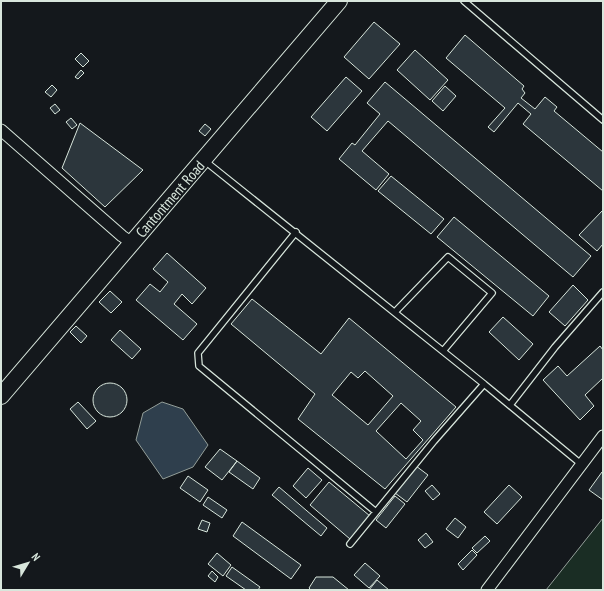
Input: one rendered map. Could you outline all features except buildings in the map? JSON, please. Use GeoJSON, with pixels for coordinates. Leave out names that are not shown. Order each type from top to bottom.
{"type":"FeatureCollection","features":[{"type":"Feature","properties":{"kind":"street","name":"Cantontment Road"},"geometry":{"type":"LineString","coordinates":[[1,396],[339,1]]}},
{"type":"Feature","properties":{"kind":"street"},"geometry":{"type":"LineString","coordinates":[[1,130],[132,243]]}},
{"type":"Feature","properties":{"kind":"street"},"geometry":{"type":"LineString","coordinates":[[488,590],[603,436]]}},
{"type":"Feature","properties":{"kind":"lane"},"geometry":{"type":"LineString","coordinates":[[464,1],[603,120]]}},
{"type":"Feature","properties":{"kind":"lane"},"geometry":{"type":"LineString","coordinates":[[205,158],[210,165],[296,232],[581,464]]}},
{"type":"Feature","properties":{"kind":"lane"},"geometry":{"type":"LineString","coordinates":[[296,232],[198,353],[199,366],[376,512]]}},
{"type":"Feature","properties":{"kind":"lane"},"geometry":{"type":"LineString","coordinates":[[395,312],[448,257],[492,292],[443,351]]}},
{"type":"Feature","properties":{"kind":"lane"},"geometry":{"type":"LineString","coordinates":[[510,405],[555,347],[603,292]]}},
{"type":"Feature","properties":{"kind":"lane"},"geometry":{"type":"LineString","coordinates":[[350,544],[434,441],[484,384]]}},
{"type":"Feature","properties":{"kind":"green space"},"geometry":{"type":"Polygon","coordinates":[[[603,518],[603,590],[546,590],[603,518]]]}},
{"type":"Feature","properties":{"kind":"water"},"geometry":{"type":"Polygon","coordinates":[[[162,402],[183,409],[208,445],[193,467],[163,479],[136,440],[143,413],[162,402]]]}}]}
